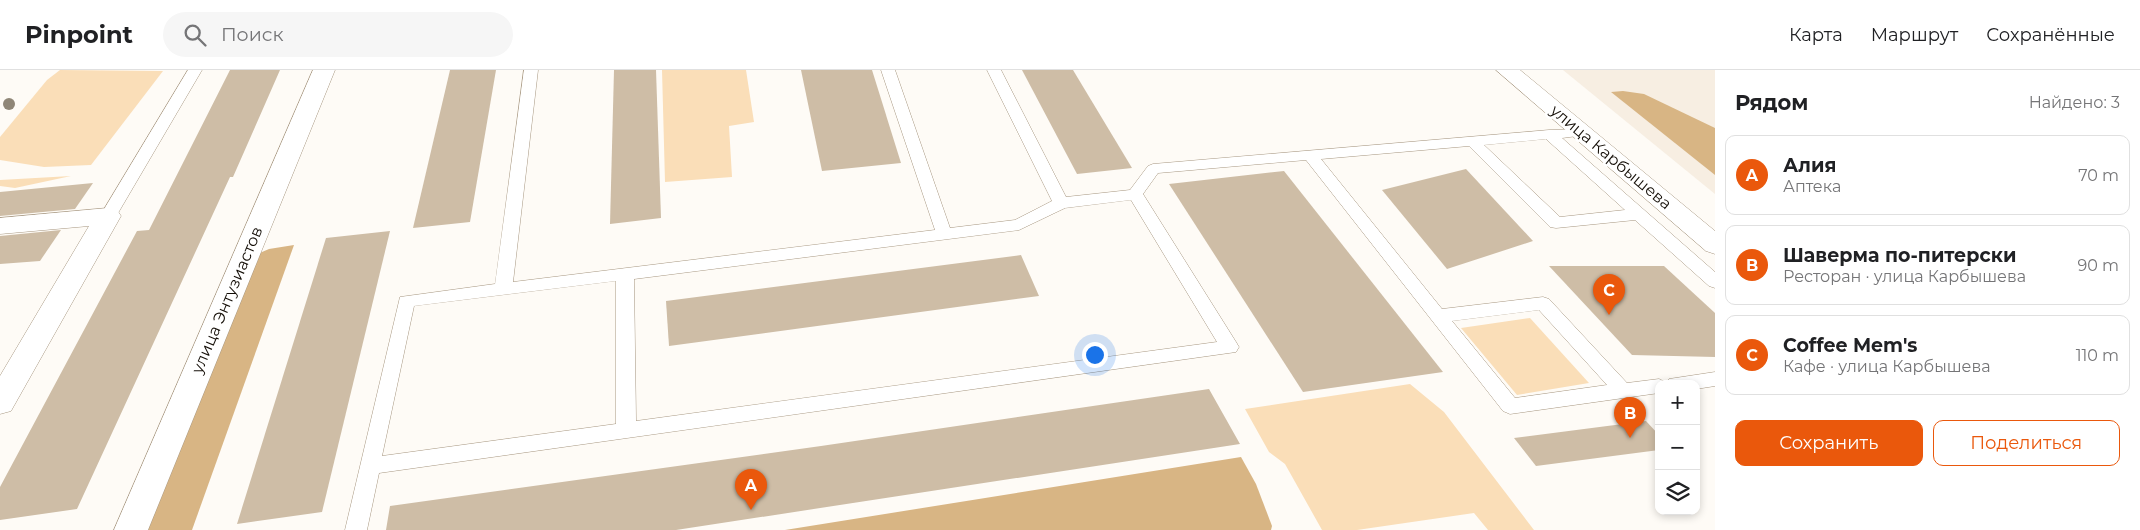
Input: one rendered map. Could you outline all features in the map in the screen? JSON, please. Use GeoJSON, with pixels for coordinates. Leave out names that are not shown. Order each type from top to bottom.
{"type":"FeatureCollection","features":[{"type":"Feature","properties":{"kind":"street","name":"улица Энтузиастов"},"geometry":{"type":"LineString","coordinates":[[131,530],[324,70]]}},
{"type":"Feature","properties":{"kind":"street","name":"улица Карбышева"},"geometry":{"type":"LineString","coordinates":[[1507,70],[1715,245]]}},
{"type":"Feature","properties":{"kind":"street"},"geometry":{"type":"LineString","coordinates":[[0,226],[108,216]]}},
{"type":"Feature","properties":{"kind":"street"},"geometry":{"type":"LineString","coordinates":[[0,402],[108,216]]}},
{"type":"Feature","properties":{"kind":"lane"},"geometry":{"type":"LineString","coordinates":[[108,216],[195,70]]}},
{"type":"Feature","properties":{"kind":"lane"},"geometry":{"type":"LineString","coordinates":[[503,289],[531,70]]}},
{"type":"Feature","properties":{"kind":"lane"},"geometry":{"type":"LineString","coordinates":[[888,70],[944,234]]}},
{"type":"Feature","properties":{"kind":"lane"},"geometry":{"type":"LineString","coordinates":[[994,70],[1061,203]]}},
{"type":"Feature","properties":{"kind":"lane"},"geometry":{"type":"LineString","coordinates":[[356,530],[406,301],[1019,224],[1061,203],[1136,194],[1153,169],[1580,132]]}},
{"type":"Feature","properties":{"kind":"lane"},"geometry":{"type":"LineString","coordinates":[[1549,134],[1715,282]]}},
{"type":"Feature","properties":{"kind":"lane"},"geometry":{"type":"LineString","coordinates":[[1472,141],[1556,223],[1639,214]]}},
{"type":"Feature","properties":{"kind":"lane"},"geometry":{"type":"LineString","coordinates":[[1310,155],[1510,406],[1655,387]]}},
{"type":"Feature","properties":{"kind":"lane"},"geometry":{"type":"LineString","coordinates":[[370,466],[1230,347],[1136,194]]}},
{"type":"Feature","properties":{"kind":"lane"},"geometry":{"type":"LineString","coordinates":[[625,274],[626,431]]}},
{"type":"Feature","properties":{"kind":"lane"},"geometry":{"type":"LineString","coordinates":[[1438,316],[1543,303],[1623,391]]}},
{"type":"Feature","properties":{"kind":"lane"},"geometry":{"type":"LineString","coordinates":[[1700,381],[1715,379]]}},
{"type":"Feature","properties":{"kind":"shaded area"},"geometry":{"type":"Polygon","coordinates":[[[60,70],[163,71],[91,165],[44,167],[0,160],[0,137],[47,80],[60,70]]]}},
{"type":"Feature","properties":{"kind":"shaded area"},"geometry":{"type":"Polygon","coordinates":[[[662,70],[746,70],[754,122],[729,126],[732,177],[665,182],[662,70]]]}},
{"type":"Feature","properties":{"kind":"shaded area"},"geometry":{"type":"Polygon","coordinates":[[[1563,70],[1715,70],[1715,194],[1563,70]]]}},
{"type":"Feature","properties":{"kind":"shaded area"},"geometry":{"type":"Polygon","coordinates":[[[1623,91],[1644,94],[1715,128],[1715,175],[1611,92],[1623,91]]]}},
{"type":"Feature","properties":{"kind":"shaded area"},"geometry":{"type":"Polygon","coordinates":[[[71,176],[15,188],[0,186],[0,180],[71,176]]]}},
{"type":"Feature","properties":{"kind":"shaded area"},"geometry":{"type":"Polygon","coordinates":[[[294,245],[192,530],[141,530],[255,255],[269,249],[294,245]]]}},
{"type":"Feature","properties":{"kind":"shaded area"},"geometry":{"type":"Polygon","coordinates":[[[1530,318],[1589,383],[1517,395],[1461,328],[1530,318]]]}},
{"type":"Feature","properties":{"kind":"shaded area"},"geometry":{"type":"Polygon","coordinates":[[[1410,384],[1444,412],[1534,530],[1488,530],[1474,513],[1357,530],[1322,530],[1285,464],[1269,452],[1245,409],[1410,384]]]}},
{"type":"Feature","properties":{"kind":"shaded area"},"geometry":{"type":"Polygon","coordinates":[[[1241,457],[1256,484],[1272,526],[1271,530],[785,530],[1241,457]]]}},
{"type":"Feature","properties":{"kind":"building"},"geometry":{"type":"Polygon","coordinates":[[[230,70],[280,70],[233,177],[230,177],[77,509],[0,520],[0,487],[137,231],[149,230],[230,70]]]}},
{"type":"Feature","properties":{"kind":"building"},"geometry":{"type":"Polygon","coordinates":[[[450,70],[496,70],[470,222],[413,228],[450,70]]]}},
{"type":"Feature","properties":{"kind":"building"},"geometry":{"type":"Polygon","coordinates":[[[614,70],[656,70],[661,218],[610,224],[614,70]]]}},
{"type":"Feature","properties":{"kind":"building"},"geometry":{"type":"Polygon","coordinates":[[[801,70],[872,70],[901,163],[822,171],[801,70]]]}},
{"type":"Feature","properties":{"kind":"building"},"geometry":{"type":"Polygon","coordinates":[[[1022,70],[1073,70],[1132,168],[1077,174],[1022,70]]]}},
{"type":"Feature","properties":{"kind":"building"},"geometry":{"type":"Polygon","coordinates":[[[1466,169],[1533,241],[1447,269],[1382,190],[1466,169]]]}},
{"type":"Feature","properties":{"kind":"building"},"geometry":{"type":"Polygon","coordinates":[[[1284,171],[1443,372],[1303,392],[1169,184],[1284,171]]]}},
{"type":"Feature","properties":{"kind":"building"},"geometry":{"type":"Polygon","coordinates":[[[93,183],[75,209],[0,216],[0,192],[93,183]]]}},
{"type":"Feature","properties":{"kind":"building"},"geometry":{"type":"Polygon","coordinates":[[[61,230],[40,261],[0,264],[0,236],[61,230]]]}},
{"type":"Feature","properties":{"kind":"building"},"geometry":{"type":"Polygon","coordinates":[[[390,231],[322,512],[237,524],[326,238],[390,231]]]}},
{"type":"Feature","properties":{"kind":"building"},"geometry":{"type":"Polygon","coordinates":[[[1021,255],[1039,296],[669,346],[666,301],[1021,255]]]}},
{"type":"Feature","properties":{"kind":"building"},"geometry":{"type":"Polygon","coordinates":[[[1549,266],[1664,266],[1715,313],[1715,357],[1632,355],[1549,266]]]}},
{"type":"Feature","properties":{"kind":"building"},"geometry":{"type":"Polygon","coordinates":[[[1209,389],[1240,444],[676,530],[386,530],[390,506],[821,446],[1209,389]]]}},
{"type":"Feature","properties":{"kind":"building"},"geometry":{"type":"Polygon","coordinates":[[[1646,421],[1655,431],[1655,451],[1536,466],[1514,438],[1646,421]]]}},
{"type":"Feature","properties":{"kind":"place","name":"Coffee Mem's"},"geometry":{"type":"Point","coordinates":[1609,315]}},
{"type":"Feature","properties":{"kind":"place","name":"Шаверма по-питерски"},"geometry":{"type":"Point","coordinates":[1630,438]}},
{"type":"Feature","properties":{"kind":"place","name":"Алия"},"geometry":{"type":"Point","coordinates":[751,510]}}]}
